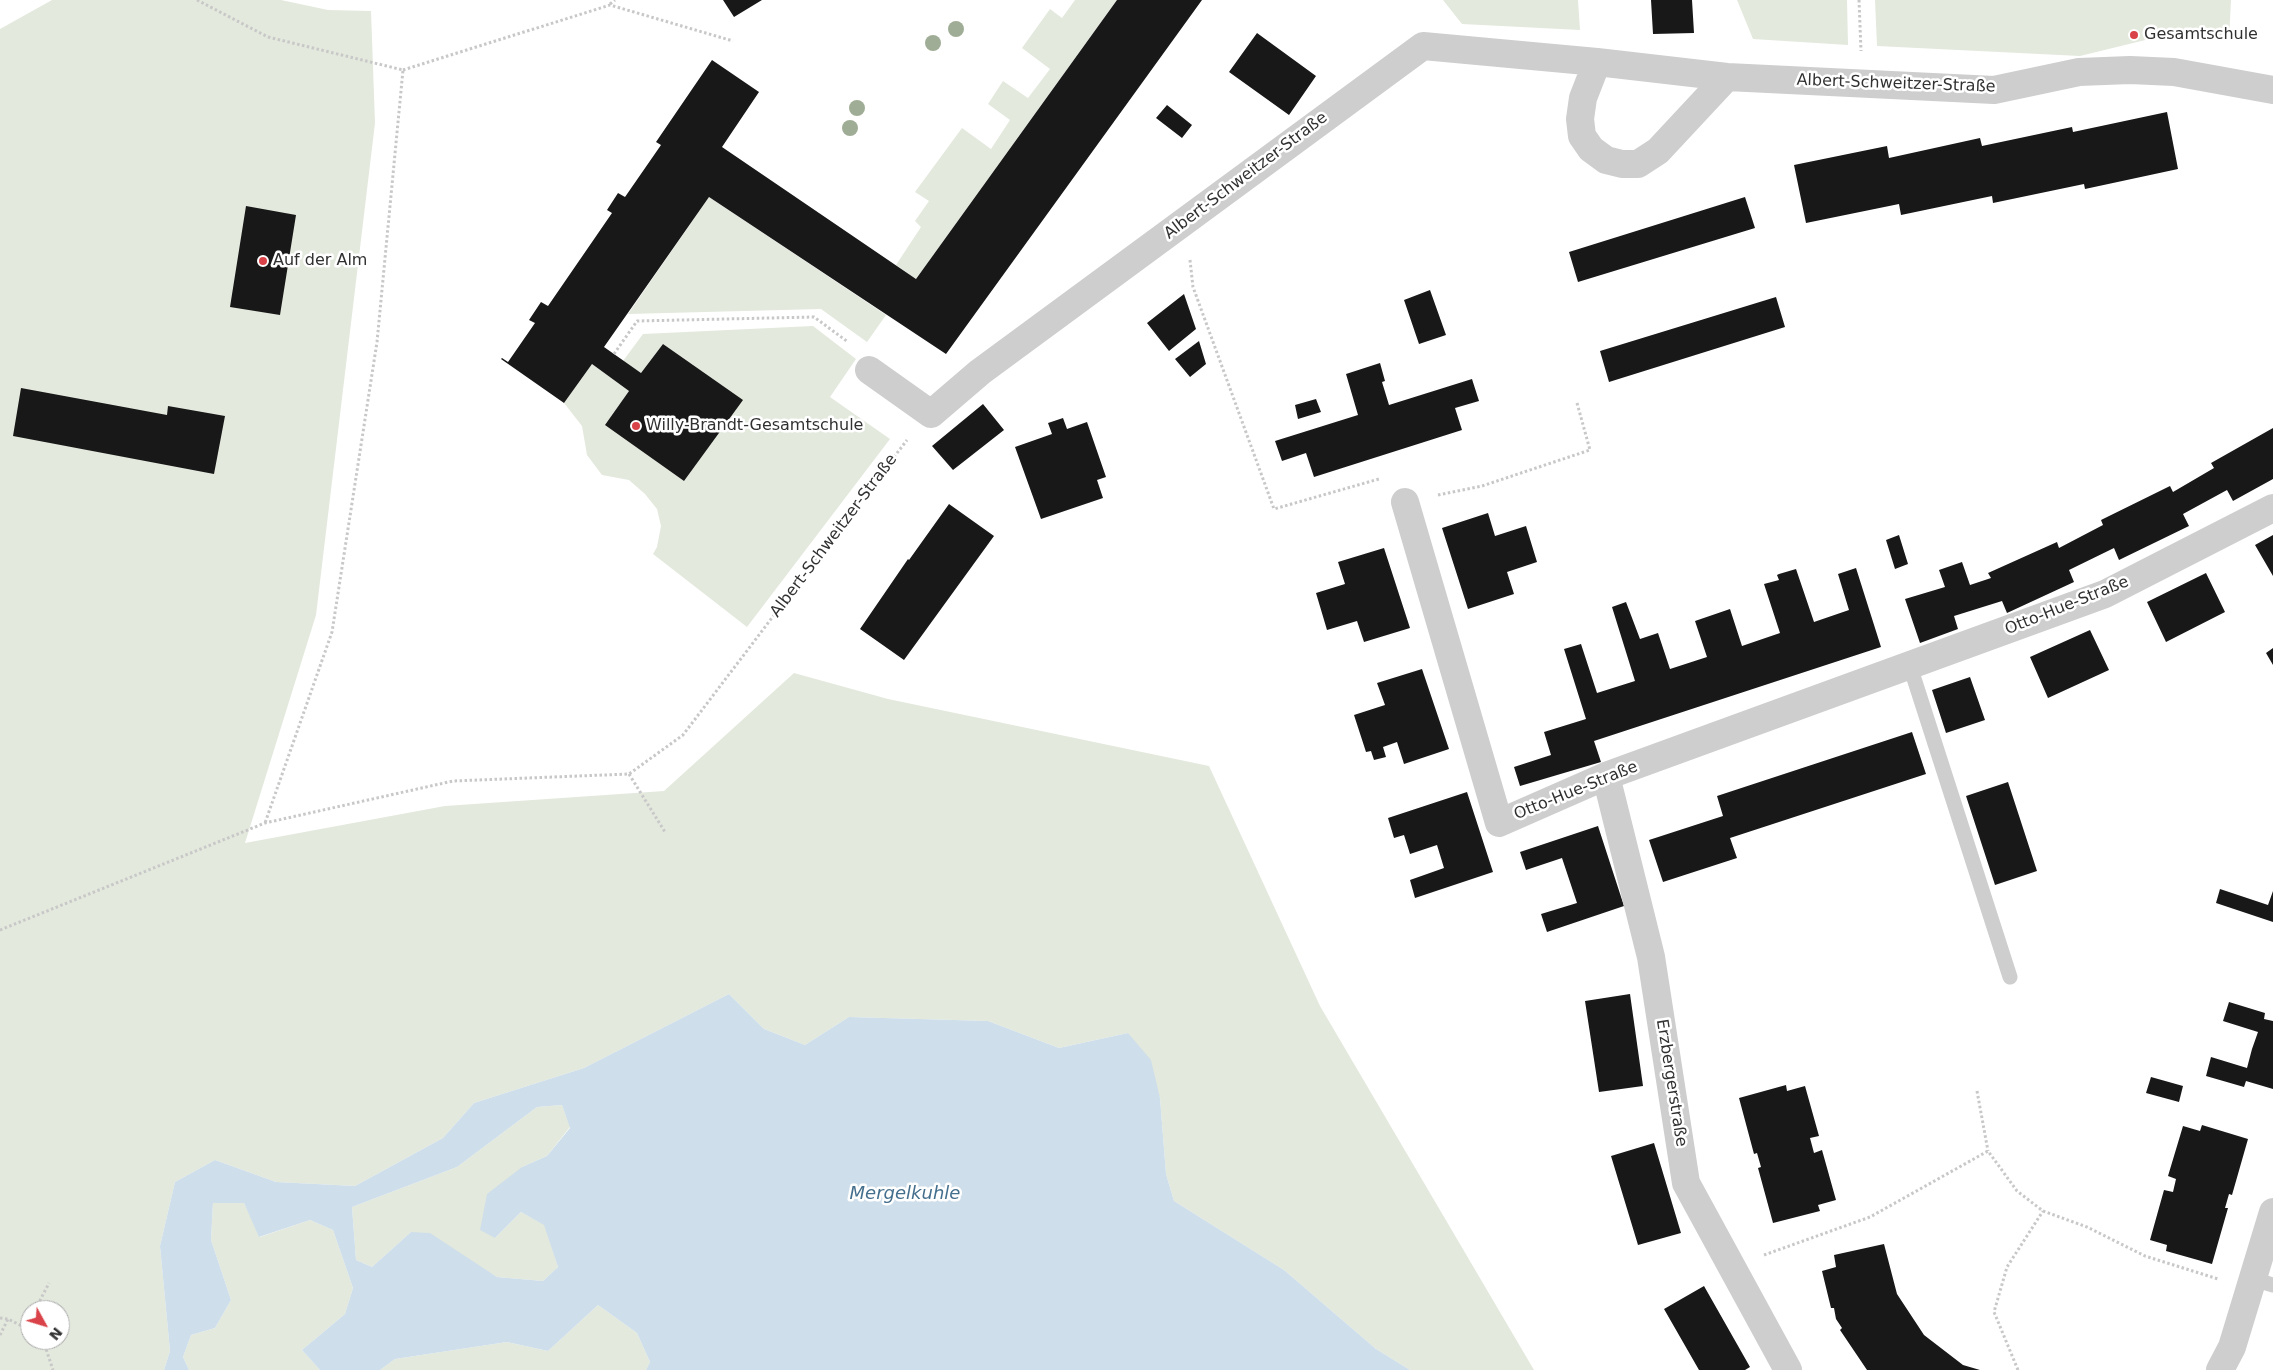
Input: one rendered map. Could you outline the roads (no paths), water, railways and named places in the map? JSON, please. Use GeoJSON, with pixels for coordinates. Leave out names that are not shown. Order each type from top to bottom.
{"type":"FeatureCollection","features":[{"type":"Feature","properties":{"kind":"street","name":"Albert-Schweitzer-Straße"},"geometry":{"type":"LineString","coordinates":[[869,370],[931,414],[980,372],[1423,46],[1597,62],[1726,77],[1994,90],[2079,72],[2130,70],[2174,72],[2273,90]]}},
{"type":"Feature","properties":{"kind":"street"},"geometry":{"type":"LineString","coordinates":[[1597,62],[1583,98],[1580,120],[1582,136],[1591,149],[1606,160],[1622,164],[1638,164],[1658,151],[1726,77]]}},
{"type":"Feature","properties":{"kind":"street","name":"Otto-Hue-Straße"},"geometry":{"type":"LineString","coordinates":[[1405,502],[1499,822],[1606,776],[2104,594],[2273,508]]}},
{"type":"Feature","properties":{"kind":"street","name":"Erzbergerstraße"},"geometry":{"type":"LineString","coordinates":[[1606,776],[1651,957],[1686,1183],[1733,1266],[1788,1370]]}},
{"type":"Feature","properties":{"kind":"street"},"geometry":{"type":"LineString","coordinates":[[2220,1370],[2232,1347],[2258,1285],[2273,1212]]}},
{"type":"Feature","properties":{"kind":"lane"},"geometry":{"type":"LineString","coordinates":[[1910,666],[2010,977]]}},
{"type":"Feature","properties":{"kind":"water","name":"Mergelkuhle"},"geometry":{"type":"Polygon","coordinates":[[[729,994],[764,1029],[805,1045],[849,1017],[988,1021],[1059,1048],[1128,1033],[1151,1060],[1160,1098],[1166,1174],[1174,1201],[1284,1270],[1376,1349],[1410,1370],[646,1370],[650,1362],[637,1333],[598,1305],[548,1351],[507,1342],[395,1359],[380,1370],[320,1370],[302,1350],[345,1314],[353,1288],[333,1230],[310,1220],[259,1237],[244,1203],[213,1203],[211,1240],[231,1300],[215,1328],[191,1335],[183,1357],[189,1370],[164,1370],[170,1351],[160,1246],[175,1182],[215,1160],[276,1182],[355,1186],[443,1138],[474,1103],[584,1068],[729,994]],[[562,1105],[537,1107],[457,1167],[352,1207],[356,1260],[372,1267],[411,1232],[430,1233],[497,1277],[543,1281],[558,1267],[544,1225],[521,1212],[495,1238],[480,1230],[487,1194],[522,1167],[547,1156],[570,1128],[562,1105]]]}},
{"type":"Feature","properties":{"kind":"place","name":"Gesamtschule"},"geometry":{"type":"Point","coordinates":[2134,35]}},
{"type":"Feature","properties":{"kind":"place","name":"Auf der Alm"},"geometry":{"type":"Point","coordinates":[263,261]}},
{"type":"Feature","properties":{"kind":"place","name":"Willy-Brandt-Gesamtschule"},"geometry":{"type":"Point","coordinates":[636,426]}}]}
